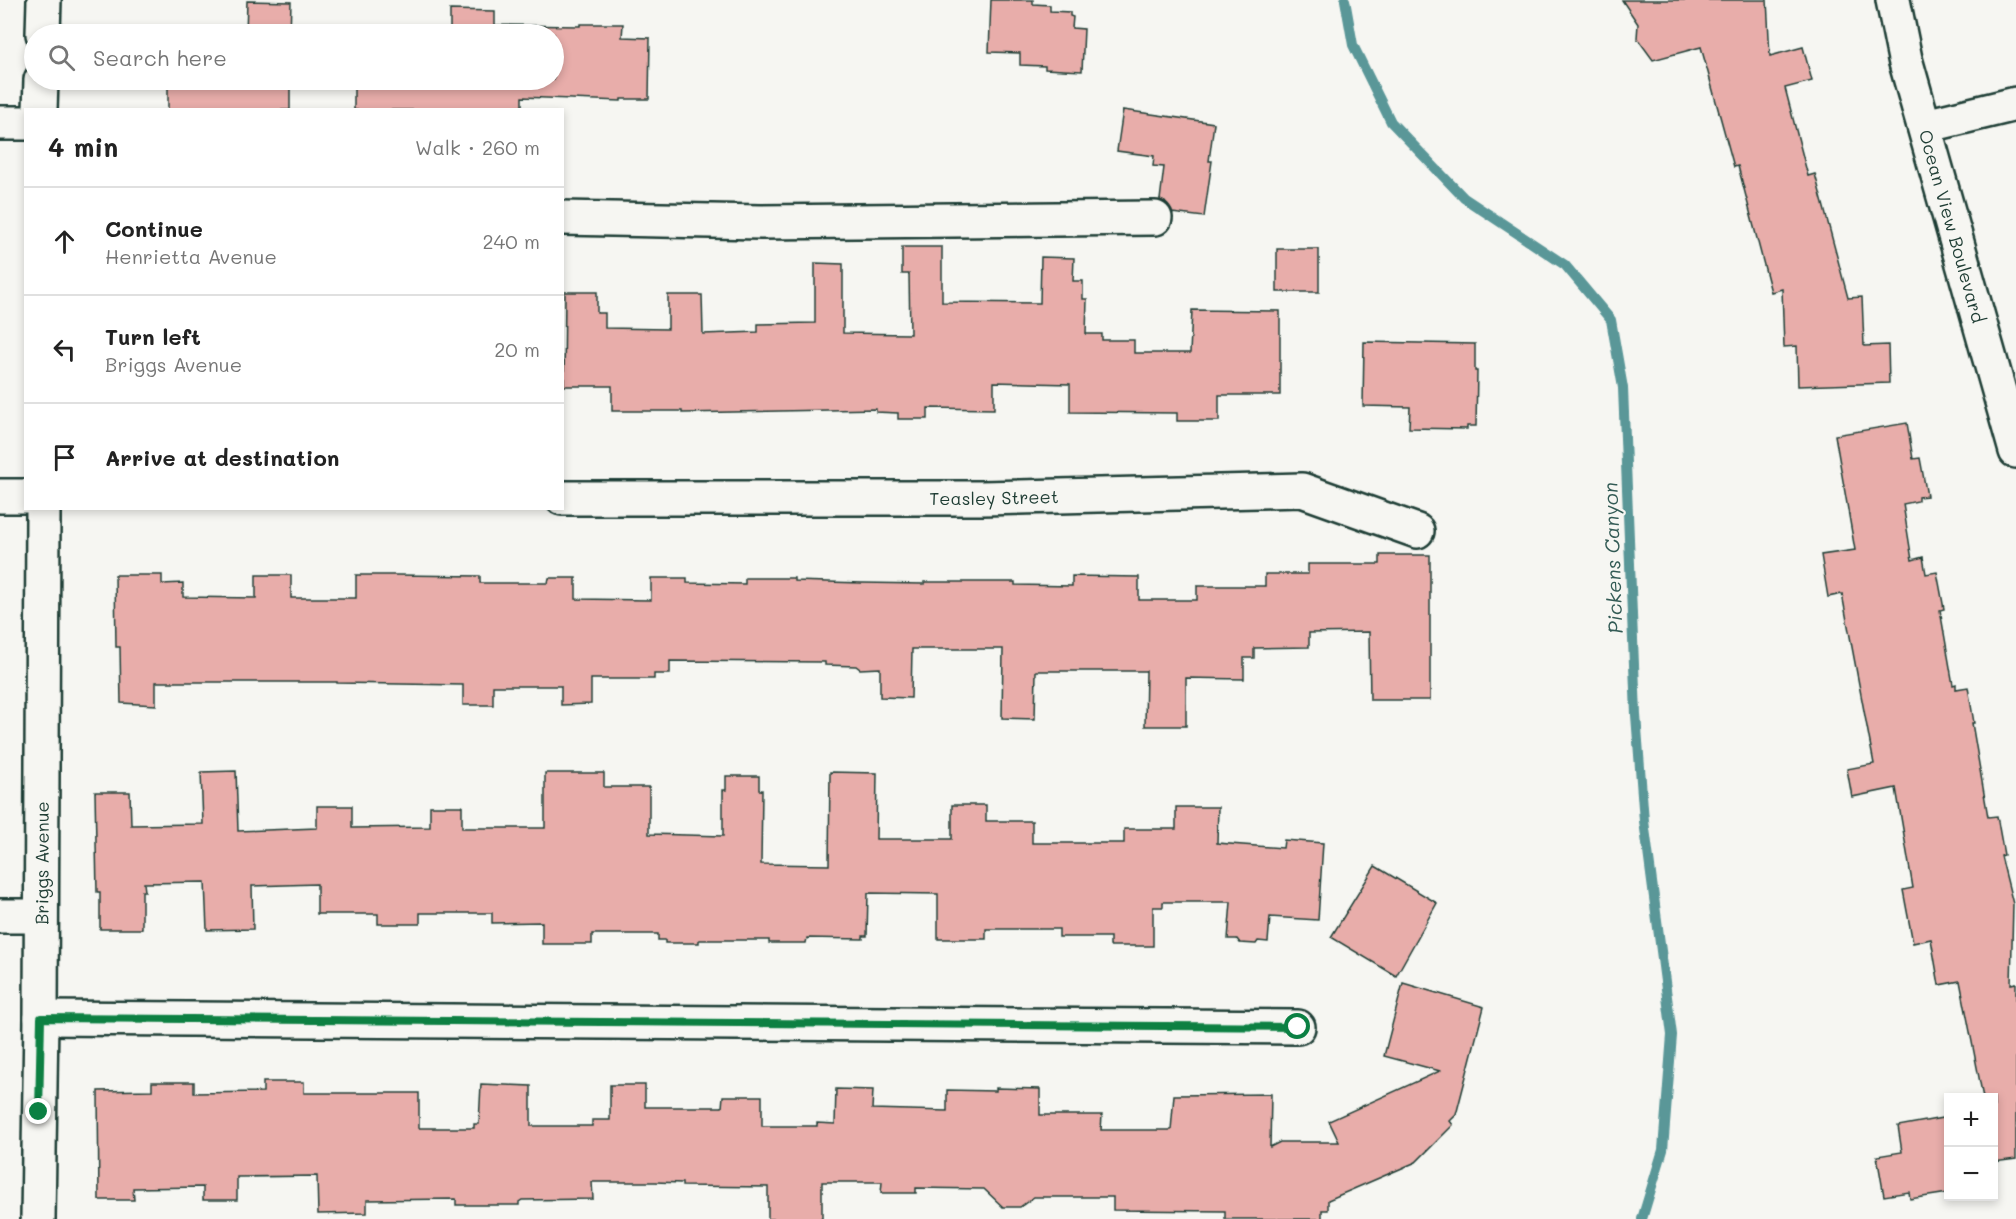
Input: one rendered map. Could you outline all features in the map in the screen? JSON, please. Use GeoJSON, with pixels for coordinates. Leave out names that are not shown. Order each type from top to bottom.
{"type":"FeatureCollection","features":[{"type":"Feature","properties":{"kind":"street"},"geometry":{"type":"LineString","coordinates":[[43,24],[44,0]]}},
{"type":"Feature","properties":{"kind":"street","name":"Ocean View Boulevard"},"geometry":{"type":"LineString","coordinates":[[1893,0],[1905,59],[2016,451]]}},
{"type":"Feature","properties":{"kind":"street"},"geometry":{"type":"LineString","coordinates":[[40,108],[41,90]]}},
{"type":"Feature","properties":{"kind":"street"},"geometry":{"type":"LineString","coordinates":[[1925,126],[2016,104]]}},
{"type":"Feature","properties":{"kind":"street"},"geometry":{"type":"LineString","coordinates":[[0,123],[24,123]]}},
{"type":"Feature","properties":{"kind":"street"},"geometry":{"type":"LineString","coordinates":[[564,219],[761,222],[1155,218]]}},
{"type":"Feature","properties":{"kind":"street","name":"Teasley Street"},"geometry":{"type":"LineString","coordinates":[[564,498],[982,498],[1302,490],[1417,531]]}},
{"type":"Feature","properties":{"kind":"street"},"geometry":{"type":"LineString","coordinates":[[0,496],[24,496]]}},
{"type":"Feature","properties":{"kind":"street","name":"Briggs Avenue"},"geometry":{"type":"LineString","coordinates":[[38,1219],[43,510]]}},
{"type":"Feature","properties":{"kind":"street"},"geometry":{"type":"LineString","coordinates":[[0,916],[40,916]]}},
{"type":"Feature","properties":{"kind":"street"},"geometry":{"type":"LineString","coordinates":[[41,1018],[1298,1027]]}},
{"type":"Feature","properties":{"kind":"building"},"geometry":{"type":"Polygon","coordinates":[[[991,0],[1033,0],[1033,4],[1050,5],[1050,11],[1070,12],[1070,16],[1073,17],[1072,28],[1084,29],[1082,71],[1020,65],[1020,53],[989,52],[991,0]]]}},
{"type":"Feature","properties":{"kind":"building"},"geometry":{"type":"Polygon","coordinates":[[[1622,0],[1767,0],[1770,56],[1803,47],[1812,81],[1785,88],[1808,176],[1815,174],[1848,298],[1862,297],[1864,346],[1888,345],[1889,383],[1798,386],[1797,346],[1784,347],[1782,289],[1771,292],[1738,166],[1734,167],[1701,47],[1653,60],[1637,38],[1638,24],[1622,0]]]}},
{"type":"Feature","properties":{"kind":"building"},"geometry":{"type":"Polygon","coordinates":[[[247,1],[291,2],[290,24],[246,24],[247,1]]]}},
{"type":"Feature","properties":{"kind":"building"},"geometry":{"type":"Polygon","coordinates":[[[450,10],[495,11],[495,24],[450,24],[450,10]]]}},
{"type":"Feature","properties":{"kind":"building"},"geometry":{"type":"Polygon","coordinates":[[[623,24],[622,37],[650,38],[649,99],[621,99],[621,101],[522,97],[522,108],[354,108],[354,90],[564,90],[564,26],[623,24]]]}},
{"type":"Feature","properties":{"kind":"building"},"geometry":{"type":"Polygon","coordinates":[[[168,90],[290,90],[290,108],[168,108],[168,90]]]}},
{"type":"Feature","properties":{"kind":"building"},"geometry":{"type":"Polygon","coordinates":[[[1123,110],[1214,123],[1209,161],[1212,161],[1204,217],[1172,213],[1165,202],[1160,200],[1164,167],[1153,166],[1154,156],[1117,151],[1123,110]]]}},
{"type":"Feature","properties":{"kind":"building"},"geometry":{"type":"Polygon","coordinates":[[[902,247],[942,247],[942,302],[1040,303],[1041,257],[1074,258],[1073,281],[1083,281],[1083,299],[1087,299],[1086,334],[1102,334],[1102,340],[1134,340],[1134,353],[1190,353],[1192,310],[1280,311],[1280,395],[1219,395],[1219,421],[1177,421],[1177,413],[1070,412],[1070,384],[994,382],[994,409],[928,408],[928,419],[898,419],[898,413],[876,412],[876,409],[682,413],[682,411],[612,411],[612,386],[564,386],[565,292],[597,292],[597,313],[605,313],[605,328],[668,329],[668,295],[702,295],[703,334],[758,332],[758,324],[815,323],[815,263],[843,264],[843,333],[910,334],[909,274],[902,274],[902,247]]]}},
{"type":"Feature","properties":{"kind":"building"},"geometry":{"type":"Polygon","coordinates":[[[1277,249],[1319,249],[1319,292],[1277,292],[1277,249]]]}},
{"type":"Feature","properties":{"kind":"building"},"geometry":{"type":"Polygon","coordinates":[[[1364,342],[1475,344],[1476,426],[1467,426],[1467,429],[1409,428],[1410,407],[1363,406],[1364,342]]]}},
{"type":"Feature","properties":{"kind":"building"},"geometry":{"type":"Polygon","coordinates":[[[1907,423],[1913,459],[1920,458],[1927,496],[1918,497],[1918,501],[1903,504],[1912,560],[1923,557],[1926,574],[1937,572],[1944,609],[1940,610],[1953,685],[1956,684],[1956,689],[1968,687],[1988,817],[1997,816],[2004,855],[2001,856],[2013,904],[2011,984],[2016,983],[2016,1159],[1998,1161],[1998,1093],[1982,1093],[1960,981],[1939,985],[1931,939],[1913,943],[1903,890],[1913,888],[1896,788],[1852,797],[1847,769],[1874,764],[1842,594],[1828,597],[1821,555],[1855,550],[1835,435],[1907,423]]]}},
{"type":"Feature","properties":{"kind":"building"},"geometry":{"type":"Polygon","coordinates":[[[1380,555],[1430,555],[1430,700],[1370,700],[1369,632],[1309,633],[1309,647],[1254,648],[1254,658],[1244,658],[1244,679],[1186,678],[1186,726],[1145,726],[1146,671],[1036,671],[1035,719],[1002,718],[1003,649],[912,649],[911,698],[880,697],[880,668],[860,669],[856,666],[825,665],[825,662],[670,661],[670,674],[654,674],[654,679],[591,679],[591,704],[561,705],[561,686],[493,686],[493,705],[463,705],[463,685],[337,682],[156,682],[156,705],[121,703],[120,647],[116,647],[115,575],[162,575],[162,584],[183,583],[183,597],[256,598],[256,575],[291,575],[291,598],[356,598],[356,575],[396,575],[480,576],[480,583],[548,583],[549,578],[576,578],[576,599],[651,600],[651,578],[687,578],[687,583],[745,584],[745,578],[794,578],[794,581],[862,583],[1015,582],[1015,585],[1072,586],[1072,576],[1139,577],[1139,600],[1197,600],[1197,586],[1265,586],[1265,574],[1308,574],[1308,564],[1380,564],[1380,555]]]}},
{"type":"Feature","properties":{"kind":"building"},"geometry":{"type":"Polygon","coordinates":[[[236,771],[238,831],[317,828],[317,806],[352,806],[352,828],[430,827],[430,806],[462,806],[462,828],[545,828],[545,773],[604,773],[604,787],[649,787],[649,834],[723,836],[723,790],[726,790],[726,776],[759,776],[759,790],[762,790],[761,864],[829,865],[830,772],[877,773],[876,839],[952,839],[952,805],[986,805],[986,821],[1032,821],[1032,843],[1124,843],[1124,829],[1176,829],[1176,807],[1218,807],[1217,843],[1283,848],[1284,840],[1323,843],[1318,920],[1270,917],[1268,942],[1240,943],[1237,939],[1228,939],[1231,902],[1163,902],[1163,907],[1153,907],[1153,946],[1110,946],[1110,937],[1059,937],[1059,929],[986,929],[986,939],[938,939],[938,894],[868,893],[867,936],[863,936],[863,939],[807,938],[806,943],[769,943],[769,940],[699,940],[699,943],[665,943],[665,940],[658,940],[658,934],[592,934],[592,944],[542,944],[542,922],[492,923],[492,913],[420,913],[420,924],[378,924],[378,914],[317,914],[317,884],[252,886],[253,929],[207,930],[205,882],[144,883],[142,929],[100,929],[95,792],[130,792],[131,825],[203,824],[201,772],[236,771]]]}},
{"type":"Feature","properties":{"kind":"building"},"geometry":{"type":"Polygon","coordinates":[[[1375,866],[1437,903],[1396,976],[1331,937],[1375,866]]]}},
{"type":"Feature","properties":{"kind":"building"},"geometry":{"type":"Polygon","coordinates":[[[1403,983],[1484,1007],[1456,1115],[1450,1121],[1453,1125],[1416,1162],[1328,1200],[1328,1210],[1322,1210],[1322,1219],[1225,1219],[1225,1211],[1113,1210],[1113,1197],[1034,1197],[1020,1207],[1003,1207],[984,1189],[916,1188],[916,1193],[881,1193],[882,1182],[822,1182],[822,1219],[768,1219],[768,1187],[682,1186],[682,1183],[655,1182],[592,1182],[593,1199],[522,1200],[519,1205],[456,1205],[456,1199],[367,1200],[367,1213],[318,1214],[317,1176],[237,1177],[237,1200],[203,1200],[203,1187],[133,1188],[134,1200],[99,1200],[98,1091],[152,1090],[152,1082],[194,1082],[194,1093],[263,1092],[263,1082],[304,1082],[304,1093],[419,1093],[419,1128],[474,1128],[474,1124],[479,1124],[481,1084],[531,1086],[531,1126],[592,1126],[592,1120],[610,1120],[610,1085],[645,1085],[645,1107],[722,1107],[723,1096],[762,1096],[762,1126],[835,1124],[836,1089],[873,1090],[872,1109],[947,1111],[947,1090],[1040,1089],[1040,1115],[1102,1115],[1101,1130],[1171,1130],[1174,1095],[1271,1094],[1270,1147],[1280,1142],[1339,1142],[1329,1121],[1440,1071],[1384,1056],[1403,983]]]}},
{"type":"Feature","properties":{"kind":"building"},"geometry":{"type":"Polygon","coordinates":[[[1944,1118],[1944,1194],[1910,1199],[1909,1192],[1884,1196],[1877,1156],[1902,1152],[1898,1126],[1944,1118]]]}},
{"type":"Feature","properties":{"kind":"waterway","name":"Pickens Canyon"},"geometry":{"type":"LineString","coordinates":[[1345,0],[1353,45],[1391,122],[1464,198],[1565,265],[1611,320],[1623,388],[1636,715],[1644,821],[1672,1035],[1663,1150],[1642,1219]]}},
{"type":"Feature","properties":{"kind":"route"},"geometry":{"type":"LineString","coordinates":[[39,1112],[41,1018],[1298,1027]]}}]}
